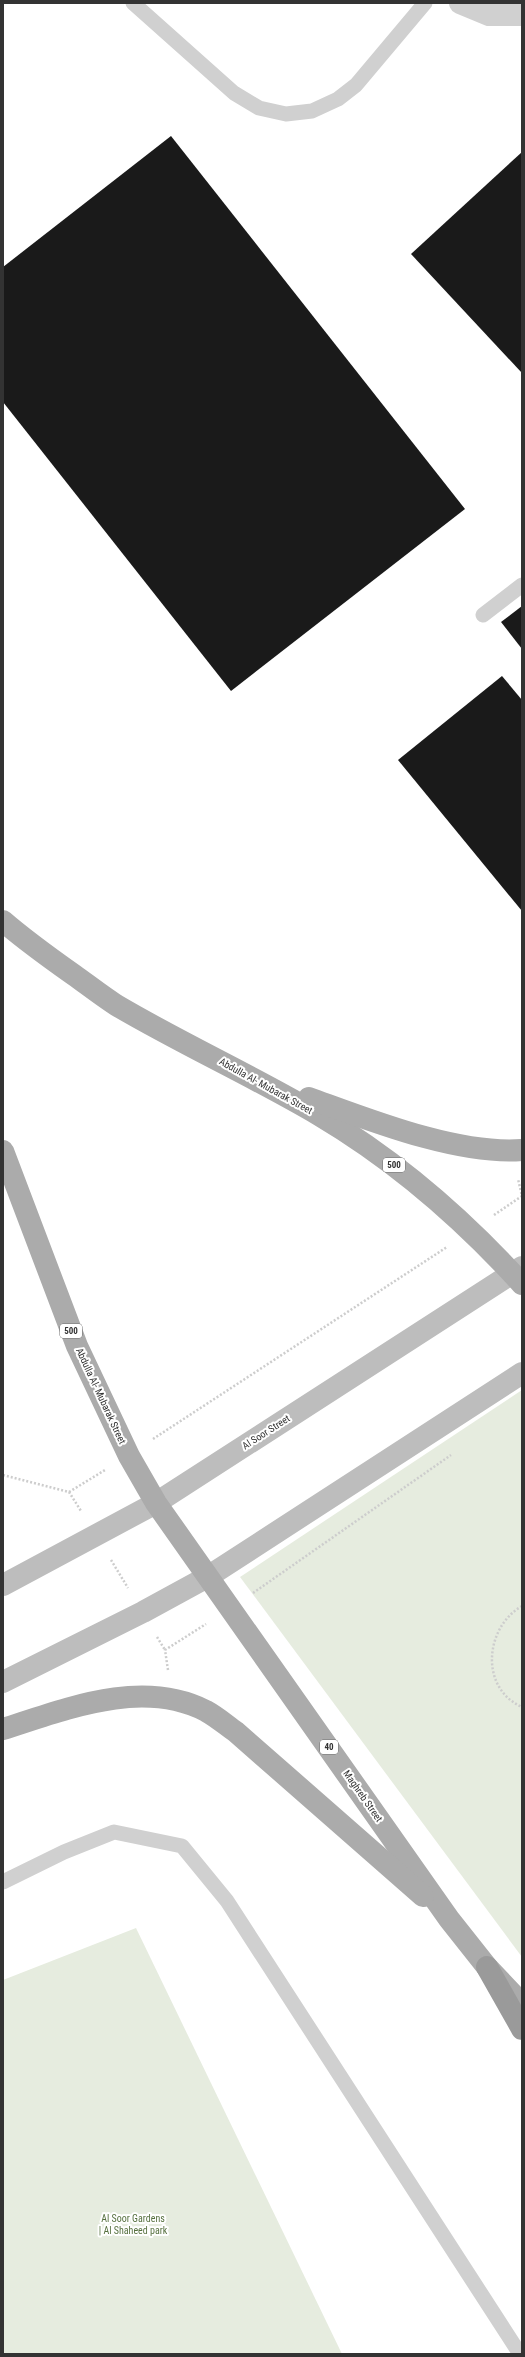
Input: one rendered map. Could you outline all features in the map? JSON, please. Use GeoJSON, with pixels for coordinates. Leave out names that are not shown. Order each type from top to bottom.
{"type":"FeatureCollection","features":[{"type":"Feature","properties":{"kind":"highway"},"geometry":{"type":"LineString","coordinates":[[487,1967],[522,2029]]}},
{"type":"Feature","properties":{"kind":"main road","name":"Abdulla Al- Mubarak Street"},"geometry":{"type":"LineString","coordinates":[[3,921],[115,1005],[257,1080],[320,1116],[365,1145],[432,1196],[519,1275]]}},
{"type":"Feature","properties":{"kind":"main road"},"geometry":{"type":"LineString","coordinates":[[257,1080],[379,1123],[462,1146],[522,1150]]}},
{"type":"Feature","properties":{"kind":"main road","name":"Abdulla Al- Mubarak Street"},"geometry":{"type":"LineString","coordinates":[[3,1151],[77,1346],[129,1456],[156,1503]]}},
{"type":"Feature","properties":{"kind":"main road","name":"Al Soor Street"},"geometry":{"type":"LineString","coordinates":[[3,1585],[156,1503],[519,1275]]}},
{"type":"Feature","properties":{"kind":"main road"},"geometry":{"type":"LineString","coordinates":[[3,1682],[143,1612],[209,1576],[522,1373]]}},
{"type":"Feature","properties":{"kind":"main road","name":"Maghreb Street"},"geometry":{"type":"LineString","coordinates":[[156,1503],[209,1576],[449,1919],[487,1967],[522,2004]]}},
{"type":"Feature","properties":{"kind":"main road"},"geometry":{"type":"LineString","coordinates":[[3,1729],[99,1702],[138,1697],[173,1700],[206,1711],[236,1732],[449,1919]]}},
{"type":"Feature","properties":{"kind":"street"},"geometry":{"type":"LineString","coordinates":[[460,3],[489,15],[520,16]]}},
{"type":"Feature","properties":{"kind":"lane"},"geometry":{"type":"LineString","coordinates":[[133,3],[234,93],[259,108],[286,114],[312,111],[338,99],[356,85],[425,3]]}},
{"type":"Feature","properties":{"kind":"lane"},"geometry":{"type":"LineString","coordinates":[[483,615],[522,585]]}},
{"type":"Feature","properties":{"kind":"lane"},"geometry":{"type":"LineString","coordinates":[[3,1882],[64,1852],[114,1832],[182,1846],[227,1901],[520,2354]]}},
{"type":"Feature","properties":{"kind":"path"},"geometry":{"type":"LineString","coordinates":[[69,1492],[129,1456],[471,1232],[522,1196]]}},
{"type":"Feature","properties":{"kind":"path"},"geometry":{"type":"LineString","coordinates":[[173,1700],[165,1650],[231,1608],[457,1451]]}},
{"type":"Feature","properties":{"kind":"path"},"geometry":{"type":"LineString","coordinates":[[522,1606],[509,1615],[500,1626],[493,1640],[491,1654],[492,1669],[497,1683],[506,1696],[522,1707]]}},
{"type":"Feature","properties":{"kind":"green space"},"geometry":{"type":"Polygon","coordinates":[[[522,1390],[522,1957],[240,1577],[522,1390]]]}},
{"type":"Feature","properties":{"kind":"green space","name":"Al Soor Gardens | Al Shaheed park"},"geometry":{"type":"Polygon","coordinates":[[[136,1928],[342,2354],[3,2354],[3,1980],[136,1928]]]}},
{"type":"Feature","properties":{"kind":"building"},"geometry":{"type":"Polygon","coordinates":[[[171,136],[465,509],[231,691],[3,402],[3,267],[171,136]]]}},
{"type":"Feature","properties":{"kind":"building"},"geometry":{"type":"Polygon","coordinates":[[[522,152],[522,373],[411,254],[522,152]]]}},
{"type":"Feature","properties":{"kind":"building"},"geometry":{"type":"Polygon","coordinates":[[[522,606],[522,649],[501,622],[522,606]]]}},
{"type":"Feature","properties":{"kind":"building"},"geometry":{"type":"Polygon","coordinates":[[[502,676],[522,700],[522,911],[398,760],[502,676]]]}}]}
